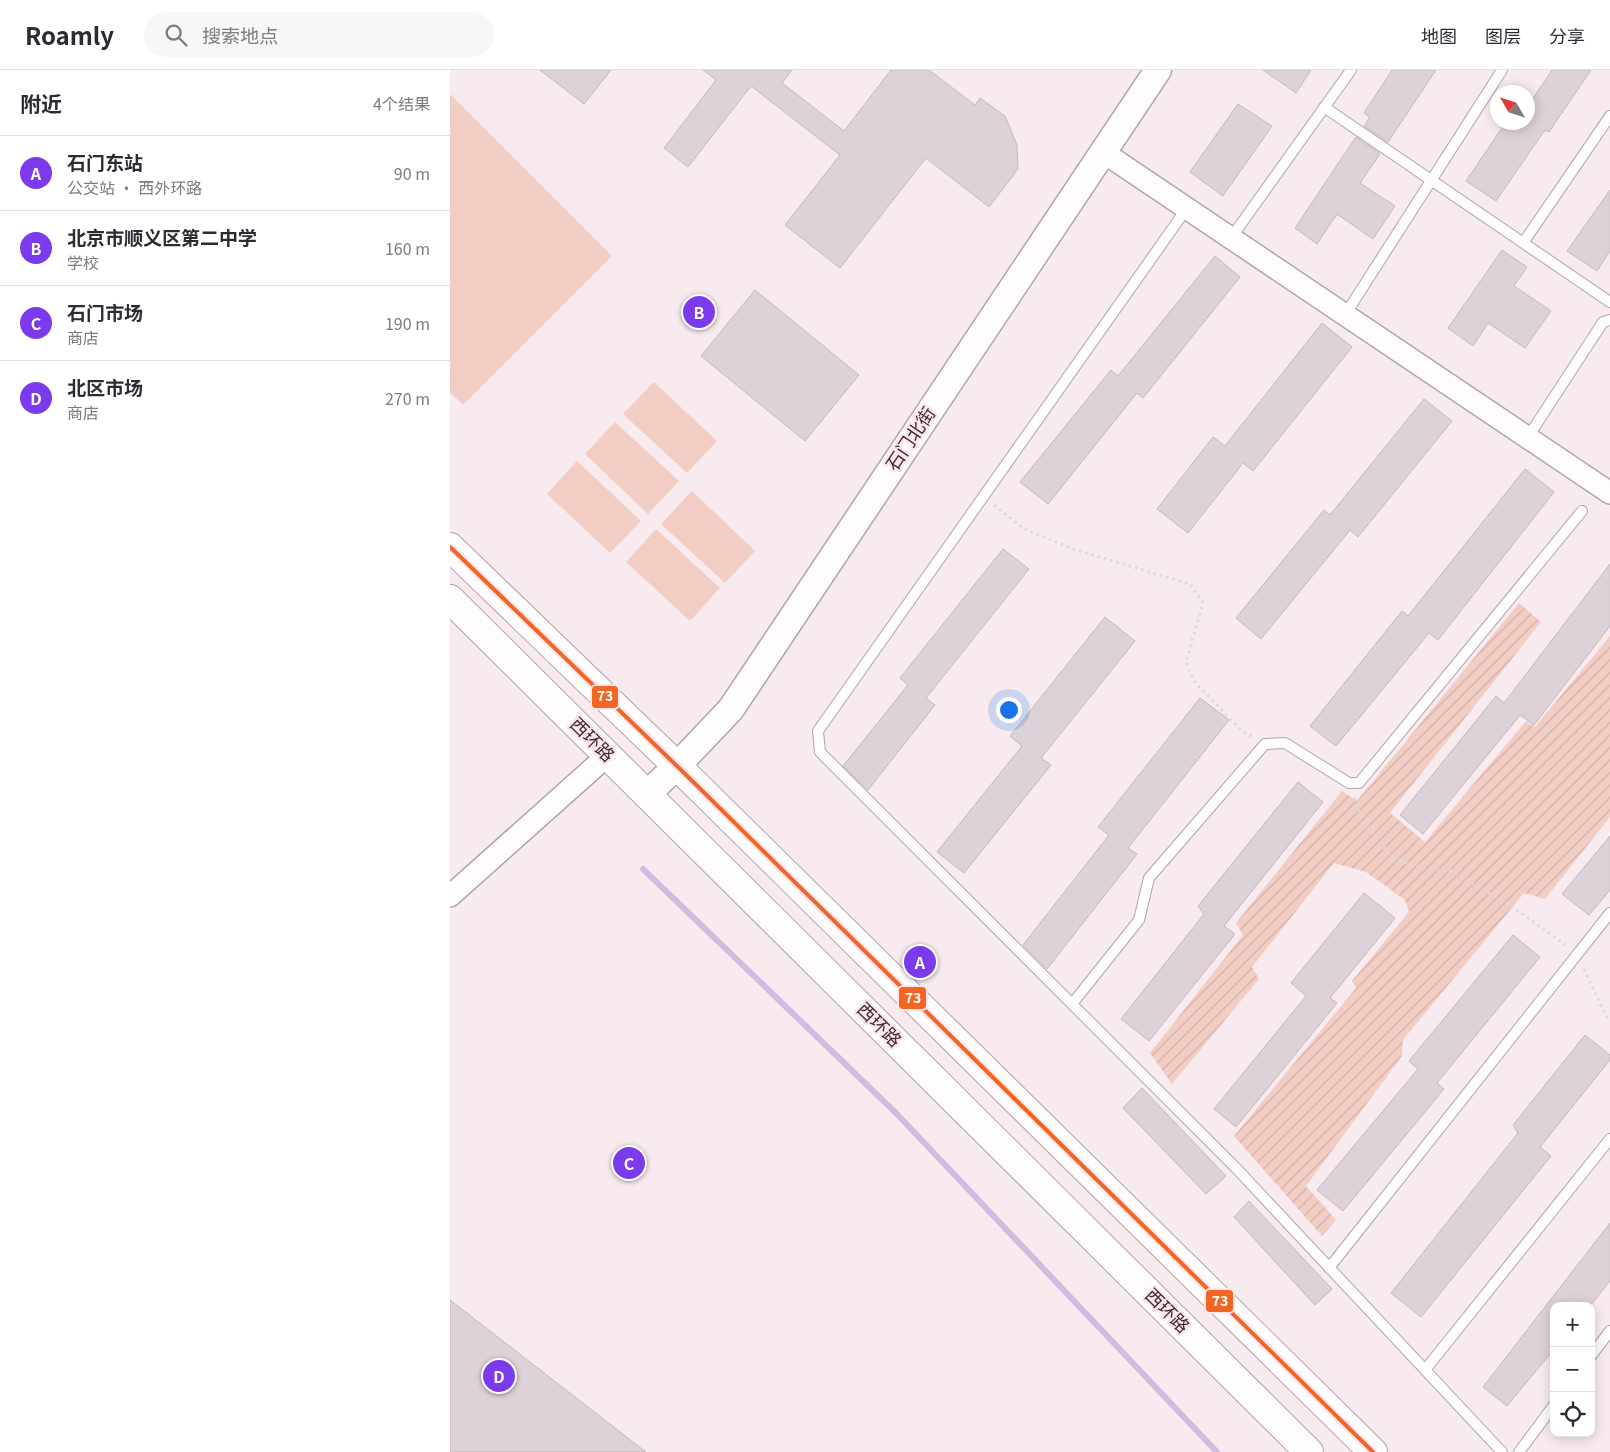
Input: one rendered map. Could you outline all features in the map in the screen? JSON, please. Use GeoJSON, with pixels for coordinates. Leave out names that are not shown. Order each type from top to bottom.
{"type":"FeatureCollection","features":[{"type":"Feature","properties":{"kind":"main road"},"geometry":{"type":"LineString","coordinates":[[450,547],[677,766],[1374,1452]]}},
{"type":"Feature","properties":{"kind":"main road","name":"西环路"},"geometry":{"type":"LineString","coordinates":[[450,598],[1309,1452]]}},
{"type":"Feature","properties":{"kind":"street","name":"石门北街"},"geometry":{"type":"LineString","coordinates":[[647,794],[677,766],[730,709],[1158,70]]}},
{"type":"Feature","properties":{"kind":"street"},"geometry":{"type":"LineString","coordinates":[[1103,152],[1610,492]]}},
{"type":"Feature","properties":{"kind":"street"},"geometry":{"type":"LineString","coordinates":[[450,896],[608,755]]}},
{"type":"Feature","properties":{"kind":"lane"},"geometry":{"type":"LineString","coordinates":[[1231,238],[1351,70]]}},
{"type":"Feature","properties":{"kind":"lane"},"geometry":{"type":"LineString","coordinates":[[1345,315],[1502,70]]}},
{"type":"Feature","properties":{"kind":"lane"},"geometry":{"type":"LineString","coordinates":[[1324,107],[1610,302]]}},
{"type":"Feature","properties":{"kind":"lane"},"geometry":{"type":"LineString","coordinates":[[1523,243],[1610,116]]}},
{"type":"Feature","properties":{"kind":"lane"},"geometry":{"type":"LineString","coordinates":[[1187,208],[818,731],[820,752],[1234,1167],[1502,1452]]}},
{"type":"Feature","properties":{"kind":"lane"},"geometry":{"type":"LineString","coordinates":[[1528,437],[1604,322],[1610,320]]}},
{"type":"Feature","properties":{"kind":"lane"},"geometry":{"type":"LineString","coordinates":[[1072,1004],[1139,920],[1149,878],[1265,744],[1285,743],[1349,783],[1359,783],[1582,511]]}},
{"type":"Feature","properties":{"kind":"lane"},"geometry":{"type":"LineString","coordinates":[[1329,1268],[1610,913]]}},
{"type":"Feature","properties":{"kind":"lane"},"geometry":{"type":"LineString","coordinates":[[1425,1370],[1610,1140]]}},
{"type":"Feature","properties":{"kind":"lane"},"geometry":{"type":"LineString","coordinates":[[1595,1351],[1610,1331]]}},
{"type":"Feature","properties":{"kind":"lane"},"geometry":{"type":"LineString","coordinates":[[1518,1452],[1550,1410]]}},
{"type":"Feature","properties":{"kind":"path"},"geometry":{"type":"LineString","coordinates":[[984,497],[1024,529],[1076,550],[1190,584],[1203,603],[1186,662],[1192,680],[1243,732],[1265,744]]}},
{"type":"Feature","properties":{"kind":"path"},"geometry":{"type":"LineString","coordinates":[[1349,783],[1362,820],[1390,854],[1414,866],[1451,871],[1513,906],[1578,954],[1606,1016],[1610,1020]]}},
{"type":"Feature","properties":{"kind":"shaded area"},"geometry":{"type":"Polygon","coordinates":[[[450,94],[612,256],[463,405],[450,392],[450,94]]]}},
{"type":"Feature","properties":{"kind":"shaded area"},"geometry":{"type":"Polygon","coordinates":[[[654,382],[717,441],[687,473],[623,414],[654,382]]]}},
{"type":"Feature","properties":{"kind":"shaded area"},"geometry":{"type":"Polygon","coordinates":[[[615,422],[679,481],[648,514],[585,454],[615,422]]]}},
{"type":"Feature","properties":{"kind":"shaded area"},"geometry":{"type":"Polygon","coordinates":[[[577,461],[641,521],[610,553],[547,494],[577,461]]]}},
{"type":"Feature","properties":{"kind":"shaded area"},"geometry":{"type":"Polygon","coordinates":[[[692,491],[755,551],[725,583],[661,524],[692,491]]]}},
{"type":"Feature","properties":{"kind":"shaded area"},"geometry":{"type":"Polygon","coordinates":[[[656,529],[720,588],[690,621],[626,562],[656,529]]]}},
{"type":"Feature","properties":{"kind":"shaded area"},"geometry":{"type":"Polygon","coordinates":[[[1519,603],[1541,622],[1390,813],[1425,842],[1526,721],[1535,727],[1610,636],[1610,817],[1545,899],[1524,893],[1403,1040],[1402,1056],[1306,1186],[1336,1220],[1322,1236],[1234,1136],[1356,988],[1352,981],[1409,912],[1405,900],[1366,872],[1334,863],[1252,967],[1259,979],[1172,1084],[1150,1053],[1243,935],[1236,923],[1342,791],[1357,801],[1519,603]]]}},
{"type":"Feature","properties":{"kind":"building"},"geometry":{"type":"Polygon","coordinates":[[[540,70],[611,70],[584,104],[540,70]]]}},
{"type":"Feature","properties":{"kind":"building"},"geometry":{"type":"Polygon","coordinates":[[[703,70],[792,70],[782,83],[844,131],[891,70],[929,70],[975,105],[980,98],[1005,116],[1017,145],[1018,169],[989,207],[926,158],[840,268],[785,225],[840,155],[751,86],[688,167],[664,148],[716,80],[703,70]]]}},
{"type":"Feature","properties":{"kind":"building"},"geometry":{"type":"Polygon","coordinates":[[[1263,70],[1311,70],[1296,93],[1263,70]]]}},
{"type":"Feature","properties":{"kind":"building"},"geometry":{"type":"Polygon","coordinates":[[[1392,70],[1436,70],[1388,142],[1364,126],[1370,117],[1364,113],[1392,70]]]}},
{"type":"Feature","properties":{"kind":"building"},"geometry":{"type":"Polygon","coordinates":[[[1552,70],[1591,70],[1549,132],[1545,130],[1496,201],[1466,181],[1501,130],[1535,130],[1535,96],[1552,70]]]}},
{"type":"Feature","properties":{"kind":"building"},"geometry":{"type":"Polygon","coordinates":[[[1238,104],[1272,126],[1223,196],[1190,172],[1238,104]]]}},
{"type":"Feature","properties":{"kind":"building"},"geometry":{"type":"Polygon","coordinates":[[[1356,137],[1380,154],[1360,183],[1395,206],[1373,239],[1337,214],[1317,244],[1295,228],[1356,137]]]}},
{"type":"Feature","properties":{"kind":"building"},"geometry":{"type":"Polygon","coordinates":[[[1610,190],[1610,251],[1597,271],[1567,251],[1610,190]]]}},
{"type":"Feature","properties":{"kind":"building"},"geometry":{"type":"Polygon","coordinates":[[[1502,250],[1527,267],[1514,286],[1551,311],[1525,348],[1488,323],[1473,346],[1448,328],[1502,250]]]}},
{"type":"Feature","properties":{"kind":"building"},"geometry":{"type":"Polygon","coordinates":[[[1215,256],[1240,277],[1143,398],[1137,393],[1048,504],[1020,482],[1111,370],[1118,376],[1215,256]]]}},
{"type":"Feature","properties":{"kind":"building"},"geometry":{"type":"Polygon","coordinates":[[[755,290],[859,375],[805,441],[701,356],[755,290]]]}},
{"type":"Feature","properties":{"kind":"building"},"geometry":{"type":"Polygon","coordinates":[[[1322,323],[1352,347],[1253,471],[1243,463],[1188,533],[1157,509],[1213,437],[1225,446],[1322,323]]]}},
{"type":"Feature","properties":{"kind":"building"},"geometry":{"type":"Polygon","coordinates":[[[1424,399],[1452,421],[1358,537],[1350,530],[1261,639],[1236,618],[1324,510],[1330,515],[1424,399]]]}},
{"type":"Feature","properties":{"kind":"building"},"geometry":{"type":"Polygon","coordinates":[[[1525,469],[1554,492],[1438,640],[1429,633],[1336,746],[1310,726],[1402,611],[1408,616],[1525,469]]]}},
{"type":"Feature","properties":{"kind":"building"},"geometry":{"type":"Polygon","coordinates":[[[1003,549],[1029,569],[926,698],[935,705],[868,790],[843,766],[908,685],[900,678],[1003,549]]]}},
{"type":"Feature","properties":{"kind":"building"},"geometry":{"type":"Polygon","coordinates":[[[1610,564],[1610,626],[1534,725],[1520,715],[1423,834],[1400,815],[1496,696],[1504,703],[1610,564]]]}},
{"type":"Feature","properties":{"kind":"building"},"geometry":{"type":"Polygon","coordinates":[[[1105,617],[1135,641],[1041,758],[1051,765],[964,873],[937,852],[1022,746],[1010,736],[1105,617]]]}},
{"type":"Feature","properties":{"kind":"building"},"geometry":{"type":"Polygon","coordinates":[[[1200,698],[1229,720],[1128,848],[1137,854],[1047,969],[1023,945],[1109,835],[1098,827],[1200,698]]]}},
{"type":"Feature","properties":{"kind":"building"},"geometry":{"type":"Polygon","coordinates":[[[1298,782],[1323,802],[1224,926],[1235,934],[1149,1041],[1121,1019],[1204,914],[1198,906],[1298,782]]]}},
{"type":"Feature","properties":{"kind":"building"},"geometry":{"type":"Polygon","coordinates":[[[1610,836],[1610,890],[1589,915],[1562,894],[1610,836]]]}},
{"type":"Feature","properties":{"kind":"building"},"geometry":{"type":"Polygon","coordinates":[[[1364,893],[1395,918],[1330,998],[1337,1003],[1236,1127],[1214,1109],[1306,996],[1291,983],[1364,893]]]}},
{"type":"Feature","properties":{"kind":"building"},"geometry":{"type":"Polygon","coordinates":[[[1513,935],[1540,957],[1437,1083],[1444,1089],[1343,1211],[1317,1190],[1418,1069],[1409,1061],[1513,935]]]}},
{"type":"Feature","properties":{"kind":"building"},"geometry":{"type":"Polygon","coordinates":[[[1585,1035],[1610,1055],[1610,1060],[1540,1147],[1551,1156],[1421,1317],[1391,1293],[1518,1133],[1513,1125],[1585,1035]]]}},
{"type":"Feature","properties":{"kind":"building"},"geometry":{"type":"Polygon","coordinates":[[[1142,1088],[1226,1176],[1206,1194],[1123,1108],[1142,1088]]]}},
{"type":"Feature","properties":{"kind":"building"},"geometry":{"type":"Polygon","coordinates":[[[1249,1201],[1332,1289],[1315,1305],[1234,1217],[1249,1201]]]}},
{"type":"Feature","properties":{"kind":"building"},"geometry":{"type":"Polygon","coordinates":[[[1610,1223],[1610,1281],[1593,1302],[1550,1302],[1550,1354],[1507,1406],[1483,1387],[1610,1223]]]}},
{"type":"Feature","properties":{"kind":"building"},"geometry":{"type":"Polygon","coordinates":[[[450,1300],[646,1452],[450,1452],[450,1300]]]}},
{"type":"Feature","properties":{"kind":"waterway"},"geometry":{"type":"LineString","coordinates":[[643,869],[896,1113],[1217,1452]]}},
{"type":"Feature","properties":{"kind":"transit line","name":"73"},"geometry":{"type":"LineString","coordinates":[[450,547],[677,766],[1373,1452]]}},
{"type":"Feature","properties":{"kind":"place","name":"北京市顺义区第二中学"},"geometry":{"type":"Point","coordinates":[699,312]}},
{"type":"Feature","properties":{"kind":"place","name":"石门东站"},"geometry":{"type":"Point","coordinates":[920,962]}},
{"type":"Feature","properties":{"kind":"place","name":"石门市场"},"geometry":{"type":"Point","coordinates":[629,1163]}},
{"type":"Feature","properties":{"kind":"place","name":"北区市场"},"geometry":{"type":"Point","coordinates":[499,1376]}}]}
